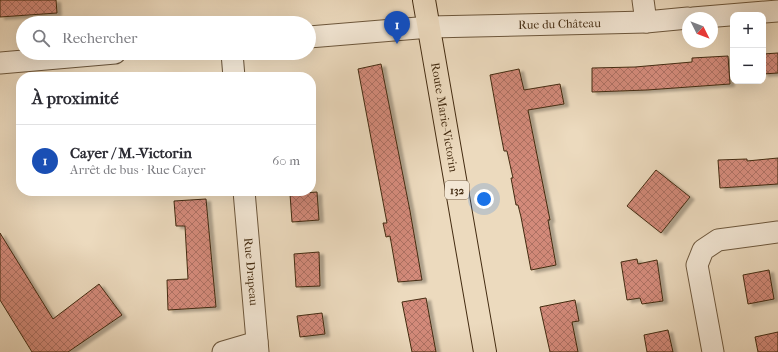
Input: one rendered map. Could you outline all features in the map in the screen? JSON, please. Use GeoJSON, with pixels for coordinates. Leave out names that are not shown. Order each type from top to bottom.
{"type":"FeatureCollection","features":[{"type":"Feature","properties":{"kind":"main road","name":"Route Marie-Victorin"},"geometry":{"type":"LineString","coordinates":[[424,0],[430,27],[485,352]]}},
{"type":"Feature","properties":{"kind":"street"},"geometry":{"type":"LineString","coordinates":[[643,0],[646,22]]}},
{"type":"Feature","properties":{"kind":"street"},"geometry":{"type":"LineString","coordinates":[[718,16],[778,11]]}},
{"type":"Feature","properties":{"kind":"street","name":"Rue du Château"},"geometry":{"type":"LineString","coordinates":[[316,36],[430,27],[646,22],[682,19]]}},
{"type":"Feature","properties":{"kind":"street"},"geometry":{"type":"LineString","coordinates":[[0,63],[34,60]]}},
{"type":"Feature","properties":{"kind":"street"},"geometry":{"type":"LineString","coordinates":[[233,60],[234,72]]}},
{"type":"Feature","properties":{"kind":"street","name":"Rue Drapeau"},"geometry":{"type":"LineString","coordinates":[[244,196],[258,347]]}},
{"type":"Feature","properties":{"kind":"street"},"geometry":{"type":"LineString","coordinates":[[713,352],[697,265],[703,250],[718,240],[778,232]]}},
{"type":"Feature","properties":{"kind":"street"},"geometry":{"type":"LineString","coordinates":[[223,352],[258,347]]}},
{"type":"Feature","properties":{"kind":"building"},"geometry":{"type":"Polygon","coordinates":[[[0,0],[56,0],[57,13],[0,17],[0,0]]]}},
{"type":"Feature","properties":{"kind":"building"},"geometry":{"type":"Polygon","coordinates":[[[778,53],[778,73],[766,74],[766,54],[778,53]]]}},
{"type":"Feature","properties":{"kind":"building"},"geometry":{"type":"Polygon","coordinates":[[[728,56],[730,84],[592,92],[592,68],[635,67],[692,62],[692,58],[728,56]]]}},
{"type":"Feature","properties":{"kind":"building"},"geometry":{"type":"Polygon","coordinates":[[[381,64],[422,280],[398,282],[390,236],[386,237],[383,223],[387,223],[358,69],[381,64]]]}},
{"type":"Feature","properties":{"kind":"building"},"geometry":{"type":"Polygon","coordinates":[[[519,69],[524,90],[560,84],[564,104],[528,110],[550,220],[548,220],[556,265],[531,270],[521,217],[518,205],[516,205],[511,178],[513,178],[507,151],[504,151],[490,75],[519,69]]]}},
{"type":"Feature","properties":{"kind":"building"},"geometry":{"type":"Polygon","coordinates":[[[778,158],[778,184],[720,188],[718,160],[747,159],[747,161],[778,158]]]}},
{"type":"Feature","properties":{"kind":"building"},"geometry":{"type":"Polygon","coordinates":[[[656,170],[690,197],[661,233],[627,206],[656,170]]]}},
{"type":"Feature","properties":{"kind":"building"},"geometry":{"type":"Polygon","coordinates":[[[316,192],[319,220],[292,222],[290,196],[316,196],[316,192]]]}},
{"type":"Feature","properties":{"kind":"building"},"geometry":{"type":"Polygon","coordinates":[[[206,199],[216,307],[168,310],[167,280],[188,279],[185,226],[176,226],[174,201],[206,199]]]}},
{"type":"Feature","properties":{"kind":"building"},"geometry":{"type":"Polygon","coordinates":[[[0,233],[53,319],[99,284],[122,315],[68,352],[32,352],[0,300],[0,233]]]}},
{"type":"Feature","properties":{"kind":"building"},"geometry":{"type":"Polygon","coordinates":[[[319,252],[320,286],[296,287],[294,254],[319,252]]]}},
{"type":"Feature","properties":{"kind":"building"},"geometry":{"type":"Polygon","coordinates":[[[637,259],[638,264],[657,260],[663,301],[642,304],[640,298],[627,300],[621,262],[637,259]]]}},
{"type":"Feature","properties":{"kind":"building"},"geometry":{"type":"Polygon","coordinates":[[[769,270],[774,299],[748,304],[743,275],[769,270]]]}},
{"type":"Feature","properties":{"kind":"building"},"geometry":{"type":"Polygon","coordinates":[[[426,298],[436,352],[412,352],[402,302],[426,298]]]}},
{"type":"Feature","properties":{"kind":"building"},"geometry":{"type":"Polygon","coordinates":[[[575,300],[579,321],[572,322],[578,352],[550,352],[540,307],[575,300]]]}},
{"type":"Feature","properties":{"kind":"building"},"geometry":{"type":"Polygon","coordinates":[[[322,313],[325,334],[300,337],[297,316],[322,313]]]}},
{"type":"Feature","properties":{"kind":"building"},"geometry":{"type":"Polygon","coordinates":[[[668,330],[673,352],[647,352],[644,335],[668,330]]]}},
{"type":"Feature","properties":{"kind":"building"},"geometry":{"type":"Polygon","coordinates":[[[778,332],[778,352],[758,352],[755,337],[778,332]]]}},
{"type":"Feature","properties":{"kind":"place","name":"Cayer / M.-Victorin"},"geometry":{"type":"Point","coordinates":[397,44]}}]}
